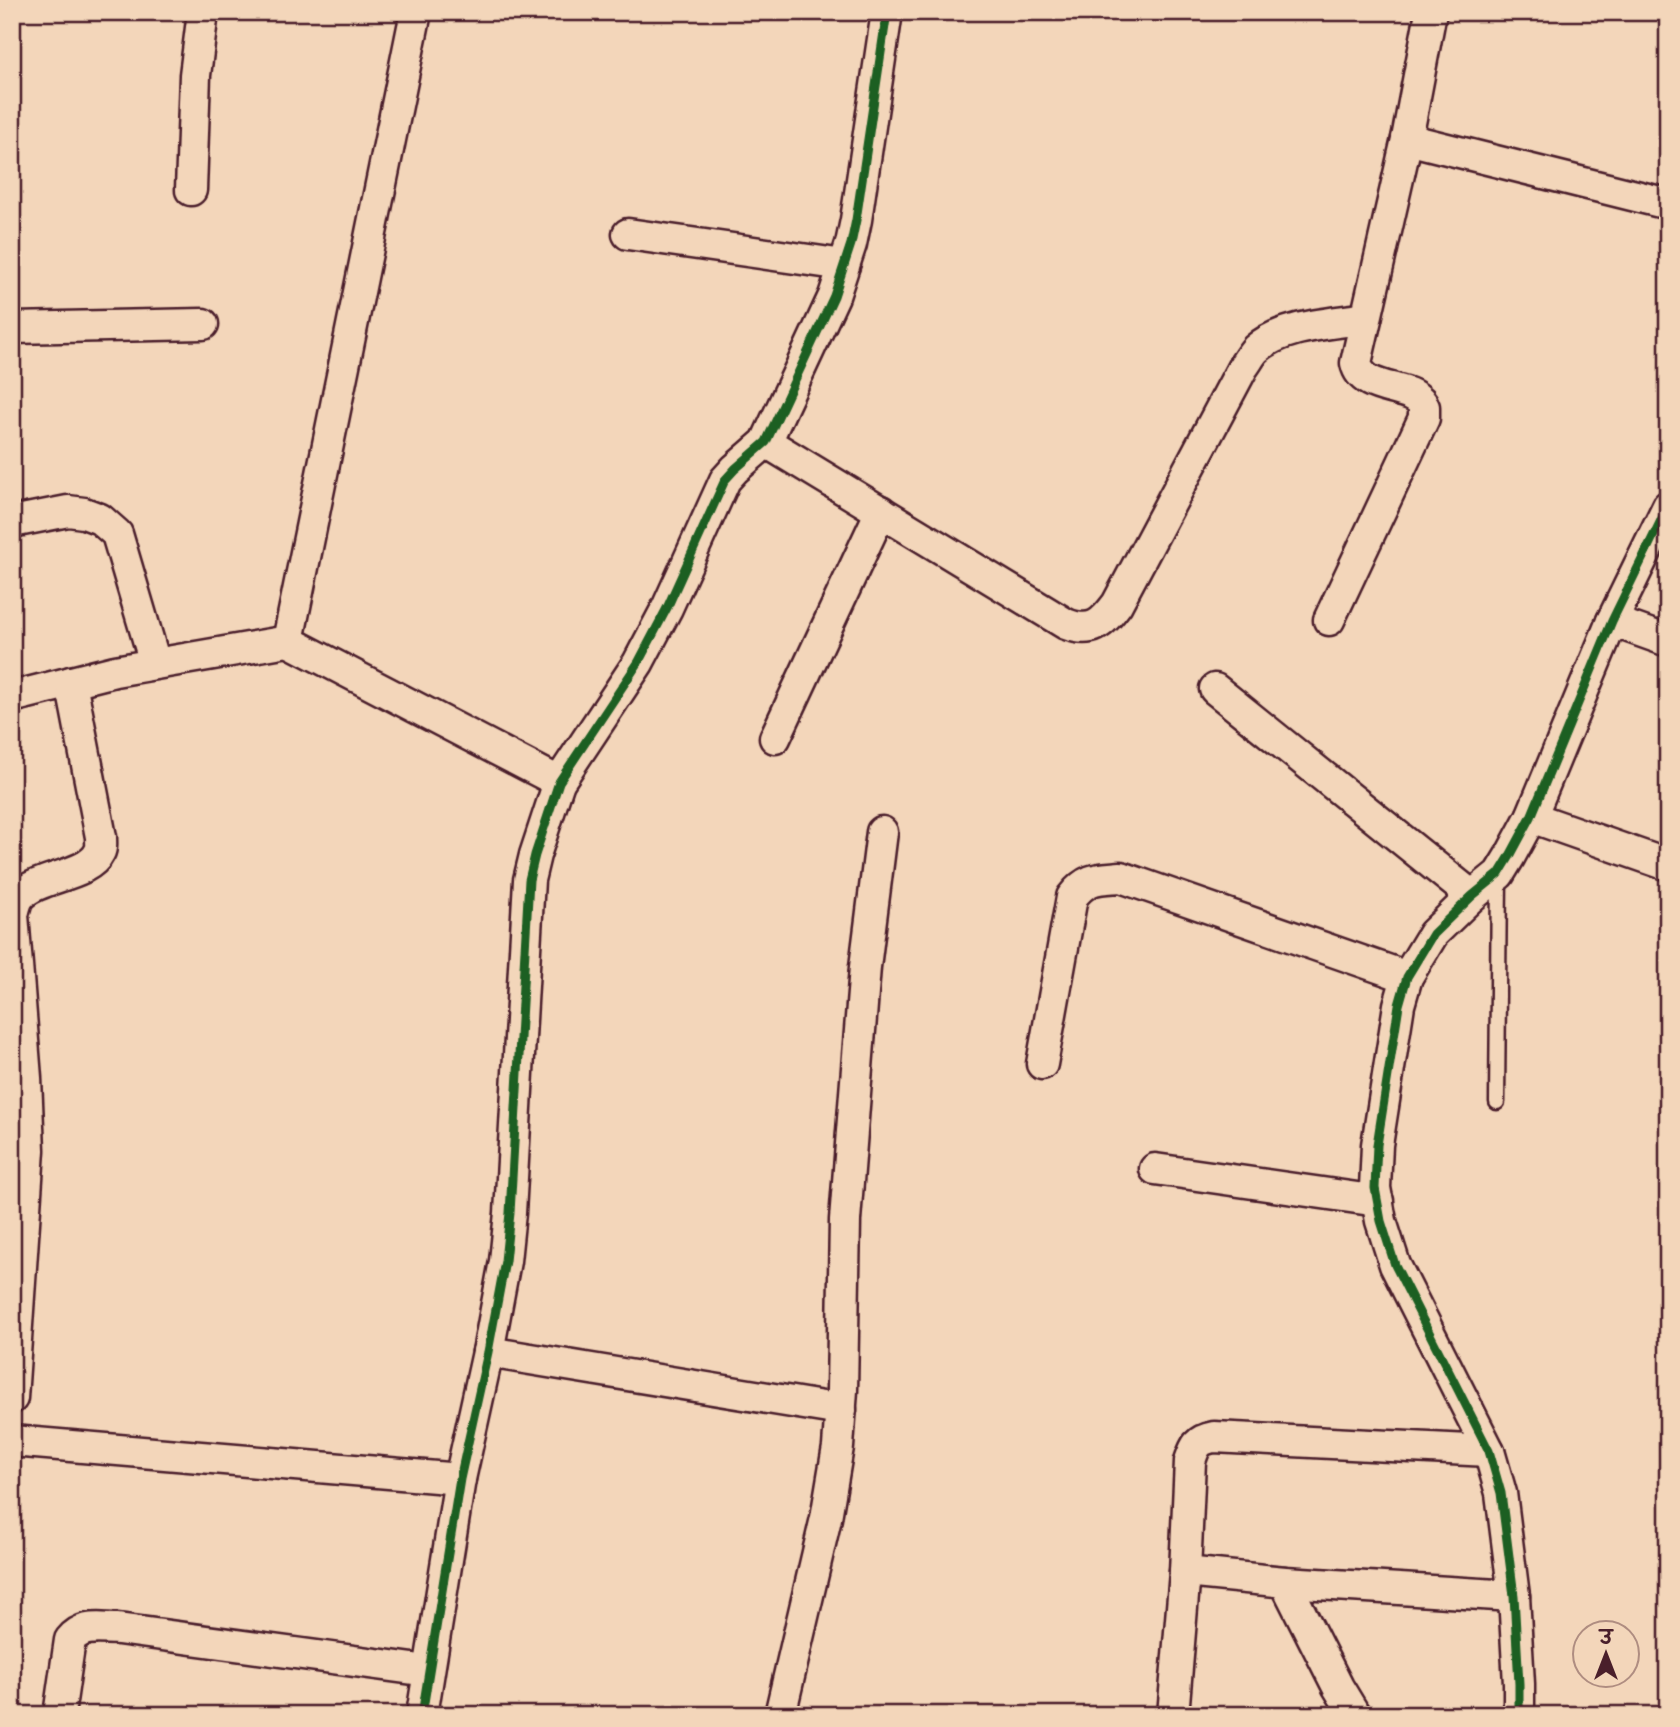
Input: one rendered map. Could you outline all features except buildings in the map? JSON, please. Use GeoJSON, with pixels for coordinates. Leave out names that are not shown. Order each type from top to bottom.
{"type":"FeatureCollection","features":[{"type":"Feature","properties":{"kind":"street"},"geometry":{"type":"LineString","coordinates":[[191,190],[195,75],[203,12]]}},
{"type":"Feature","properties":{"kind":"street"},"geometry":{"type":"LineString","coordinates":[[288,641],[416,12]]}},
{"type":"Feature","properties":{"kind":"street"},"geometry":{"type":"LineString","coordinates":[[422,1715],[460,1479],[505,1261],[528,880],[559,782],[638,663],[667,608],[725,481],[766,442],[834,296],[856,220],[887,12]]}},
{"type":"Feature","properties":{"kind":"street"},"geometry":{"type":"LineString","coordinates":[[1329,620],[1424,418],[1424,407],[1419,399],[1372,382],[1357,369],[1356,363],[1408,139],[1431,12]]}},
{"type":"Feature","properties":{"kind":"street"},"geometry":{"type":"LineString","coordinates":[[1408,139],[1668,204]]}},
{"type":"Feature","properties":{"kind":"street"},"geometry":{"type":"LineString","coordinates":[[628,234],[844,265]]}},
{"type":"Feature","properties":{"kind":"street"},"geometry":{"type":"LineString","coordinates":[[766,442],[1066,624],[1081,630],[1093,627],[1107,618],[1117,604],[1242,367],[1256,349],[1275,337],[1295,330],[1366,318]]}},
{"type":"Feature","properties":{"kind":"street"},"geometry":{"type":"LineString","coordinates":[[12,328],[203,324]]}},
{"type":"Feature","properties":{"kind":"street"},"geometry":{"type":"LineString","coordinates":[[1518,1715],[1514,1596],[1501,1493],[1489,1451],[1395,1265],[1381,1221],[1375,1188],[1377,1146],[1399,1005],[1406,977],[1433,934],[1499,874],[1531,817],[1612,621],[1668,506]]}},
{"type":"Feature","properties":{"kind":"street"},"geometry":{"type":"LineString","coordinates":[[12,522],[68,511],[100,519],[117,534],[155,663]]}},
{"type":"Feature","properties":{"kind":"street"},"geometry":{"type":"LineString","coordinates":[[775,738],[881,511]]}},
{"type":"Feature","properties":{"kind":"street"},"geometry":{"type":"LineString","coordinates":[[1612,621],[1668,642]]}},
{"type":"Feature","properties":{"kind":"street"},"geometry":{"type":"LineString","coordinates":[[12,697],[155,663],[288,641],[559,782]]}},
{"type":"Feature","properties":{"kind":"street"},"geometry":{"type":"LineString","coordinates":[[12,1398],[29,1150],[13,915],[21,895],[32,886],[85,866],[101,851],[102,837],[71,682]]}},
{"type":"Feature","properties":{"kind":"street"},"geometry":{"type":"LineString","coordinates":[[1215,690],[1472,896]]}},
{"type":"Feature","properties":{"kind":"street"},"geometry":{"type":"LineString","coordinates":[[1531,817],[1668,865]]}},
{"type":"Feature","properties":{"kind":"street"},"geometry":{"type":"LineString","coordinates":[[780,1715],[826,1518],[838,1447],[846,1207],[865,968],[882,832]]}},
{"type":"Feature","properties":{"kind":"street"},"geometry":{"type":"LineString","coordinates":[[1042,1064],[1072,897],[1080,886],[1095,879],[1121,877],[1406,977]]}},
{"type":"Feature","properties":{"kind":"street"},"geometry":{"type":"LineString","coordinates":[[1155,1169],[1378,1201]]}},
{"type":"Feature","properties":{"kind":"street"},"geometry":{"type":"LineString","coordinates":[[488,1352],[841,1410]]}},
{"type":"Feature","properties":{"kind":"street"},"geometry":{"type":"LineString","coordinates":[[1173,1715],[1185,1572],[1190,1461],[1195,1446],[1205,1438],[1214,1437],[1489,1451]]}},
{"type":"Feature","properties":{"kind":"street"},"geometry":{"type":"LineString","coordinates":[[12,1441],[460,1479]]}},
{"type":"Feature","properties":{"kind":"street"},"geometry":{"type":"LineString","coordinates":[[1185,1572],[1285,1582],[1514,1596]]}},
{"type":"Feature","properties":{"kind":"street"},"geometry":{"type":"LineString","coordinates":[[1285,1582],[1354,1715]]}},
{"type":"Feature","properties":{"kind":"street"},"geometry":{"type":"LineString","coordinates":[[59,1715],[70,1640],[77,1631],[86,1629],[118,1629],[428,1671]]}},
{"type":"Feature","properties":{"kind":"lane"},"geometry":{"type":"LineString","coordinates":[[1497,1102],[1499,874]]}},
{"type":"Feature","properties":{"kind":"cycle path"},"geometry":{"type":"LineString","coordinates":[[422,1715],[460,1479],[505,1261],[529,880],[535,855],[559,782],[638,663],[667,608],[725,480],[766,442],[834,296],[856,220],[887,12]]}},
{"type":"Feature","properties":{"kind":"cycle path"},"geometry":{"type":"LineString","coordinates":[[1519,1715],[1514,1596],[1501,1493],[1489,1451],[1395,1265],[1381,1221],[1375,1188],[1377,1145],[1399,1005],[1407,977],[1433,934],[1499,874],[1510,856],[1531,817],[1612,621],[1668,506]]}}]}
